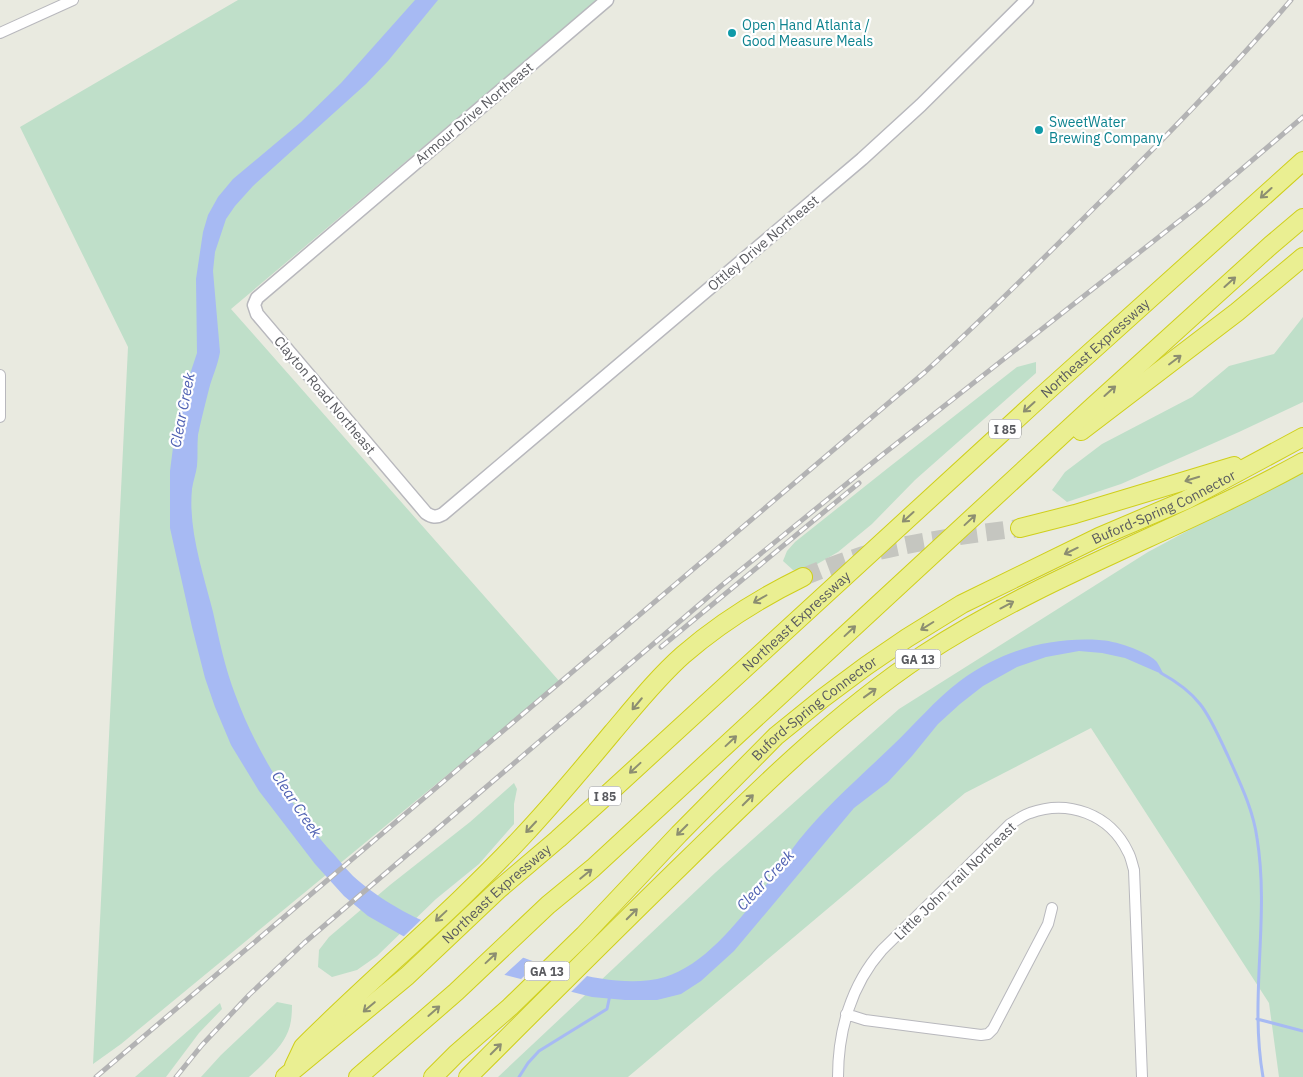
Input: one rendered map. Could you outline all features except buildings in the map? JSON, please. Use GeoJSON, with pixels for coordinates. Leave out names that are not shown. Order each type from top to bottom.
{"type":"FeatureCollection","features":[{"type":"Feature","properties":{"kind":"highway","name":"Northeast Expressway"},"geometry":{"type":"LineString","coordinates":[[288,1075],[407,976],[498,890],[578,821],[1051,387],[1303,161]]}},
{"type":"Feature","properties":{"kind":"highway"},"geometry":{"type":"LineString","coordinates":[[358,1077],[456,992],[548,905],[593,868],[997,495],[1303,218]]}},
{"type":"Feature","properties":{"kind":"highway"},"geometry":{"type":"LineString","coordinates":[[997,495],[1237,312],[1303,257]]}},
{"type":"Feature","properties":{"kind":"highway","name":"Buford-Spring Connector"},"geometry":{"type":"LineString","coordinates":[[433,1077],[456,1054],[510,1007],[584,934],[776,736],[866,666],[962,604],[1099,537],[1186,500],[1303,437]]}},
{"type":"Feature","properties":{"kind":"highway"},"geometry":{"type":"LineString","coordinates":[[1020,528],[1075,514],[1273,454]]}},
{"type":"Feature","properties":{"kind":"highway","name":"Buford-Spring Connector"},"geometry":{"type":"LineString","coordinates":[[468,1077],[767,781],[854,705],[921,657],[972,624],[1022,597],[1111,554],[1258,487],[1303,462]]}},
{"type":"Feature","properties":{"kind":"highway"},"geometry":{"type":"LineString","coordinates":[[288,1075],[303,1047],[520,840],[644,695],[683,655],[708,634],[747,607],[803,577]]}},
{"type":"Feature","properties":{"kind":"street"},"geometry":{"type":"LineString","coordinates":[[0,33],[73,0]]}},
{"type":"Feature","properties":{"kind":"street","name":"Armour Drive Northeast"},"geometry":{"type":"LineString","coordinates":[[341,226],[607,0]]}},
{"type":"Feature","properties":{"kind":"street","name":"Ottley Drive Northeast"},"geometry":{"type":"LineString","coordinates":[[489,475],[862,160],[928,99],[1027,0]]}},
{"type":"Feature","properties":{"kind":"street","name":"Clayton Road Northeast"},"geometry":{"type":"LineString","coordinates":[[341,226],[256,298],[254,305],[256,314],[419,505],[431,516],[443,514],[489,475]]}},
{"type":"Feature","properties":{"kind":"street"},"geometry":{"type":"LineString","coordinates":[[0,375],[0,416]]}},
{"type":"Feature","properties":{"kind":"street","name":"Little John Trail Northeast"},"geometry":{"type":"LineString","coordinates":[[838,1077],[840,1037],[846,1014],[862,980],[882,951],[1010,824],[1028,814],[1047,808],[1068,808],[1087,813],[1104,822],[1118,836],[1128,852],[1134,870],[1142,1077]]}},
{"type":"Feature","properties":{"kind":"street"},"geometry":{"type":"LineString","coordinates":[[846,1014],[865,1020],[981,1035],[988,1034],[993,1028],[1048,924],[1052,908]]}},
{"type":"Feature","properties":{"kind":"green space"},"geometry":{"type":"Polygon","coordinates":[[[238,0],[597,0],[231,309],[560,682],[121,1044],[93,1064],[128,347],[20,127],[238,0]]]}},
{"type":"Feature","properties":{"kind":"green space"},"geometry":{"type":"Polygon","coordinates":[[[1303,317],[1303,402],[1121,484],[1067,502],[1052,490],[1065,472],[1102,444],[1192,397],[1229,366],[1274,354],[1303,317]]]}},
{"type":"Feature","properties":{"kind":"green space"},"geometry":{"type":"Polygon","coordinates":[[[1036,362],[1036,373],[915,480],[872,524],[838,552],[807,570],[793,570],[783,561],[787,551],[795,542],[888,468],[1017,367],[1036,362]]]}},
{"type":"Feature","properties":{"kind":"green space"},"geometry":{"type":"Polygon","coordinates":[[[1303,469],[1303,1077],[1279,1077],[1269,1003],[1091,728],[965,793],[628,1077],[498,1077],[716,872],[899,709],[1148,552],[1303,469]]]}},
{"type":"Feature","properties":{"kind":"green space"},"geometry":{"type":"Polygon","coordinates":[[[514,783],[517,789],[514,804],[514,824],[479,864],[436,899],[377,956],[357,970],[332,977],[318,967],[319,950],[329,937],[390,885],[470,822],[514,783]]]}},
{"type":"Feature","properties":{"kind":"green space"},"geometry":{"type":"Polygon","coordinates":[[[277,1002],[292,1005],[290,1025],[283,1041],[264,1063],[249,1077],[201,1077],[221,1055],[277,1002]]]}},
{"type":"Feature","properties":{"kind":"green space"},"geometry":{"type":"Polygon","coordinates":[[[220,1003],[222,1009],[199,1033],[166,1077],[135,1077],[220,1003]]]}},
{"type":"Feature","properties":{"kind":"water","name":"Clear Creek"},"geometry":{"type":"Polygon","coordinates":[[[415,0],[438,0],[388,61],[366,84],[253,186],[226,219],[215,252],[213,271],[220,352],[198,435],[197,466],[192,489],[192,520],[197,551],[225,664],[243,715],[274,775],[286,793],[313,830],[353,876],[381,898],[414,917],[531,961],[600,979],[645,981],[665,977],[685,968],[704,955],[722,938],[740,919],[799,840],[821,815],[942,696],[976,671],[1009,654],[1026,648],[1062,641],[1105,640],[1121,644],[1151,657],[1156,661],[1164,675],[1125,658],[1079,651],[1046,657],[1017,667],[983,686],[938,724],[888,782],[854,808],[734,951],[701,981],[681,994],[657,1000],[592,997],[489,971],[403,936],[368,916],[344,896],[315,864],[259,791],[231,745],[205,678],[170,528],[170,471],[176,424],[182,398],[197,353],[196,279],[203,232],[208,215],[218,197],[233,179],[301,122],[341,83],[415,0]]]}},
{"type":"Feature","properties":{"kind":"pier"},"geometry":{"type":"Polygon","coordinates":[[[423,918],[445,928],[525,956],[502,977],[402,938],[423,918]]]}},
{"type":"Feature","properties":{"kind":"pier"},"geometry":{"type":"Polygon","coordinates":[[[540,961],[590,973],[569,994],[519,981],[540,961]]]}},
{"type":"Feature","properties":{"kind":"waterway"},"geometry":{"type":"LineString","coordinates":[[1161,673],[1187,690],[1210,718],[1246,796],[1255,827],[1260,868],[1261,898],[1258,1017],[1263,1077]]}},
{"type":"Feature","properties":{"kind":"waterway"},"geometry":{"type":"LineString","coordinates":[[519,1077],[539,1051],[607,1009],[610,995]]}},
{"type":"Feature","properties":{"kind":"waterway"},"geometry":{"type":"LineString","coordinates":[[1257,1019],[1303,1031]]}},
{"type":"Feature","properties":{"kind":"tunnel"},"geometry":{"type":"LineString","coordinates":[[803,577],[851,559],[896,547],[931,540],[1020,528]]}},
{"type":"Feature","properties":{"kind":"railway"},"geometry":{"type":"LineString","coordinates":[[96,1077],[925,372],[1014,288],[1150,152],[1222,77],[1291,0]]}},
{"type":"Feature","properties":{"kind":"railway"},"geometry":{"type":"LineString","coordinates":[[176,1077],[202,1045],[249,995],[304,943],[721,586],[882,455],[1202,203],[1303,117]]}},
{"type":"Feature","properties":{"kind":"railway"},"geometry":{"type":"LineString","coordinates":[[661,647],[859,483]]}},
{"type":"Feature","properties":{"kind":"place","name":"Open Hand Atlanta / Good Measure Meals"},"geometry":{"type":"Point","coordinates":[732,33]}},
{"type":"Feature","properties":{"kind":"place","name":"SweetWater Brewing Company"},"geometry":{"type":"Point","coordinates":[1039,130]}}]}
